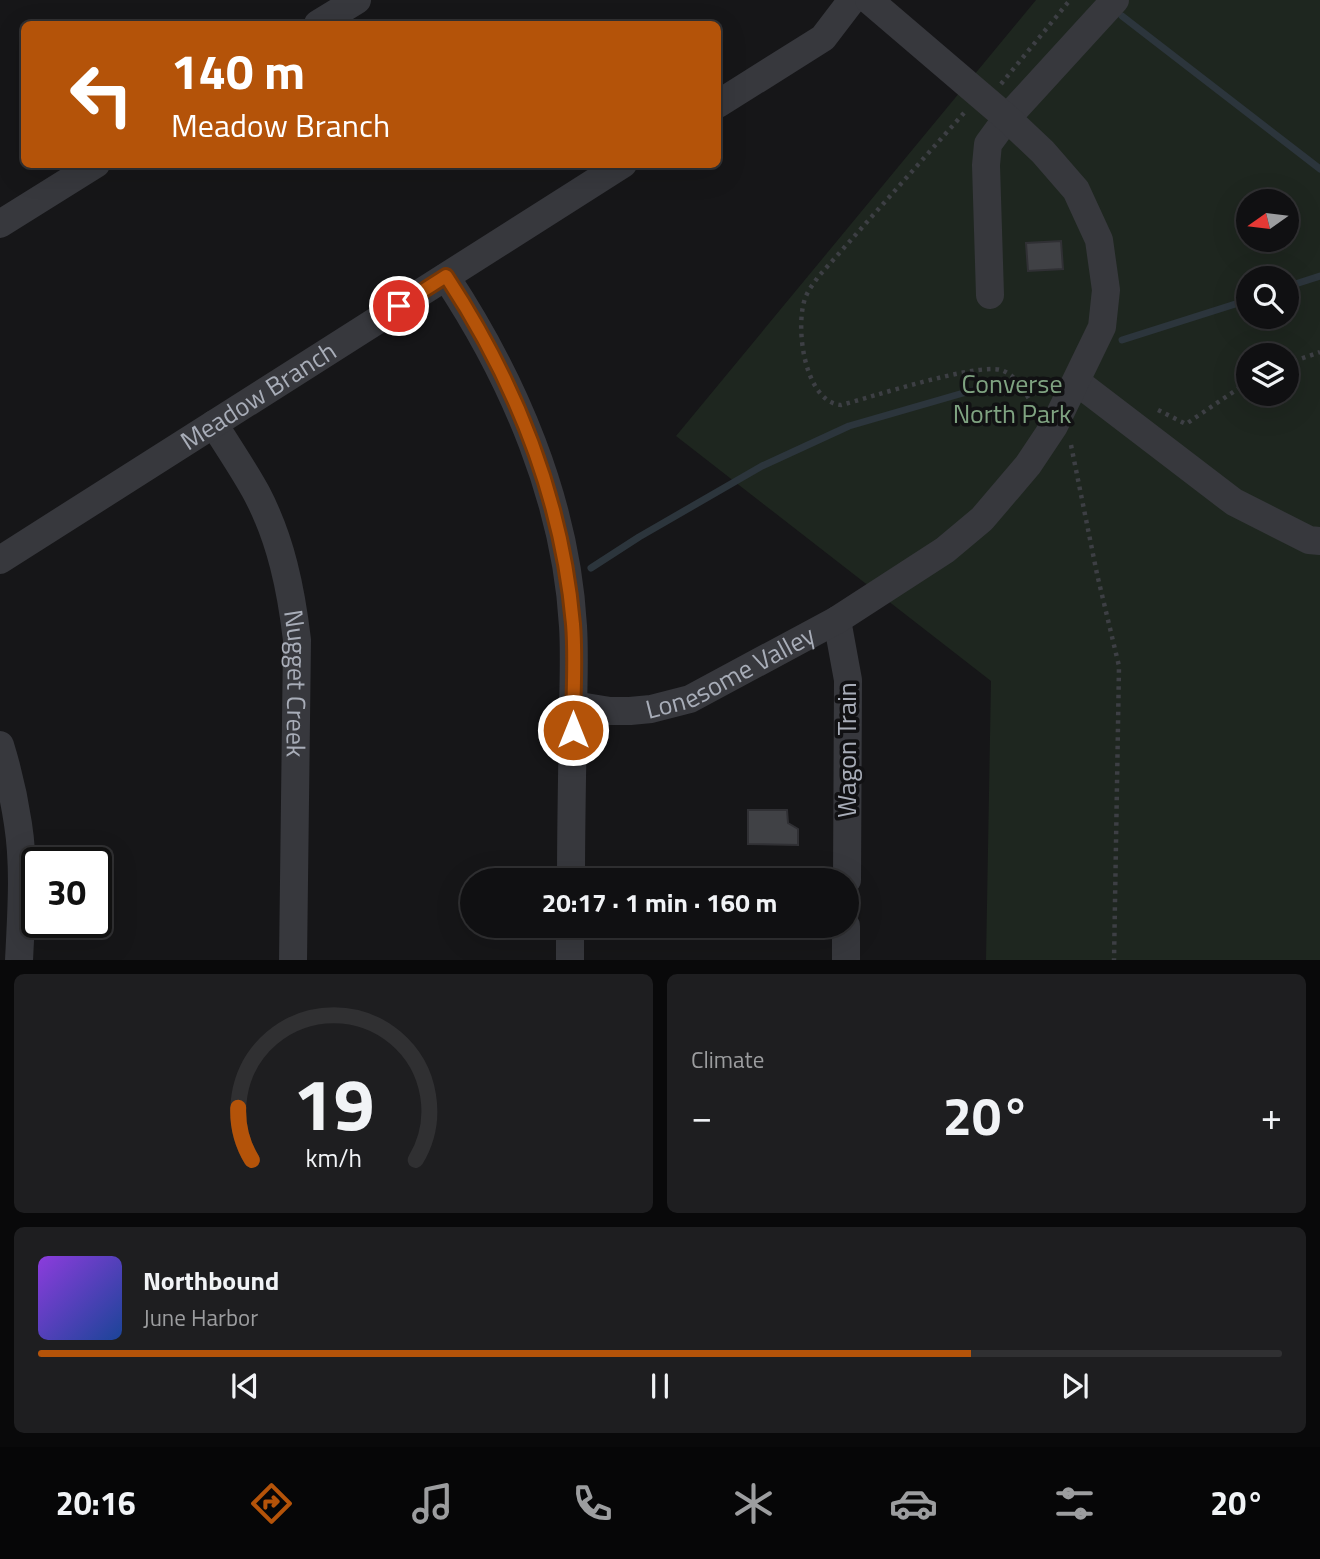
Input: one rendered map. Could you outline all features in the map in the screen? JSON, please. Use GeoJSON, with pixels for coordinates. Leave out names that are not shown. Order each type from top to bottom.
{"type":"FeatureCollection","features":[{"type":"Feature","properties":{"kind":"street"},"geometry":{"type":"LineString","coordinates":[[323,21],[356,0]]}},
{"type":"Feature","properties":{"kind":"street"},"geometry":{"type":"LineString","coordinates":[[721,102],[823,38],[852,0]]}},
{"type":"Feature","properties":{"kind":"street","name":"Lonesome Valley"},"geometry":{"type":"LineString","coordinates":[[573,705],[610,710],[651,709],[690,699],[837,620],[945,550],[982,519],[1028,465],[1054,426],[1102,327],[1106,290],[1099,240],[1076,190],[1044,152],[1007,118],[869,0]]}},
{"type":"Feature","properties":{"kind":"street"},"geometry":{"type":"LineString","coordinates":[[990,295],[986,164],[988,144],[1007,118],[1115,0]]}},
{"type":"Feature","properties":{"kind":"street"},"geometry":{"type":"LineString","coordinates":[[0,224],[90,168]]}},
{"type":"Feature","properties":{"kind":"street","name":"Meadow Branch"},"geometry":{"type":"LineString","coordinates":[[0,560],[617,168]]}},
{"type":"Feature","properties":{"kind":"street"},"geometry":{"type":"LineString","coordinates":[[446,276],[472,316],[505,378],[552,502],[566,567],[573,626],[571,868]]}},
{"type":"Feature","properties":{"kind":"street"},"geometry":{"type":"LineString","coordinates":[[1077,382],[1234,502],[1309,540],[1320,541]]}},
{"type":"Feature","properties":{"kind":"street","name":"Nugget Creek"},"geometry":{"type":"LineString","coordinates":[[214,424],[257,495],[273,529],[293,603],[298,640],[293,960]]}},
{"type":"Feature","properties":{"kind":"street","name":"Wagon Train"},"geometry":{"type":"LineString","coordinates":[[837,620],[848,680],[847,868]]}},
{"type":"Feature","properties":{"kind":"street"},"geometry":{"type":"LineString","coordinates":[[0,745],[19,827],[22,874],[19,960]]}},
{"type":"Feature","properties":{"kind":"street"},"geometry":{"type":"LineString","coordinates":[[570,938],[570,960]]}},
{"type":"Feature","properties":{"kind":"street"},"geometry":{"type":"LineString","coordinates":[[846,938],[846,960]]}},
{"type":"Feature","properties":{"kind":"path"},"geometry":{"type":"LineString","coordinates":[[1070,0],[999,86],[967,110],[818,277],[806,296],[801,323],[802,351],[816,389],[823,399],[841,405],[960,373],[1002,370],[1016,379],[1035,411],[1068,435],[1119,666],[1114,960]]}},
{"type":"Feature","properties":{"kind":"path"},"geometry":{"type":"LineString","coordinates":[[1299,359],[1320,352]]}},
{"type":"Feature","properties":{"kind":"path"},"geometry":{"type":"LineString","coordinates":[[1151,407],[1186,424],[1236,390]]}},
{"type":"Feature","properties":{"kind":"green space","name":"Converse North Park"},"geometry":{"type":"Polygon","coordinates":[[[1036,0],[1320,0],[1320,960],[986,960],[991,681],[676,436],[1036,0]]]}},
{"type":"Feature","properties":{"kind":"building"},"geometry":{"type":"Polygon","coordinates":[[[1061,241],[1063,269],[1028,271],[1026,243],[1061,241]]]}},
{"type":"Feature","properties":{"kind":"building"},"geometry":{"type":"Polygon","coordinates":[[[748,810],[787,810],[788,823],[798,829],[798,845],[748,844],[748,810]]]}},
{"type":"Feature","properties":{"kind":"waterway"},"geometry":{"type":"LineString","coordinates":[[1122,16],[1320,169]]}},
{"type":"Feature","properties":{"kind":"waterway"},"geometry":{"type":"LineString","coordinates":[[1299,283],[1320,276]]}},
{"type":"Feature","properties":{"kind":"waterway"},"geometry":{"type":"LineString","coordinates":[[1122,340],[1236,304]]}},
{"type":"Feature","properties":{"kind":"waterway"},"geometry":{"type":"LineString","coordinates":[[591,568],[762,466],[849,426],[991,385]]}},
{"type":"Feature","properties":{"kind":"route"},"geometry":{"type":"LineString","coordinates":[[399,306],[446,276],[472,316],[505,378],[552,502],[566,567],[573,626],[573,730]]}}]}
